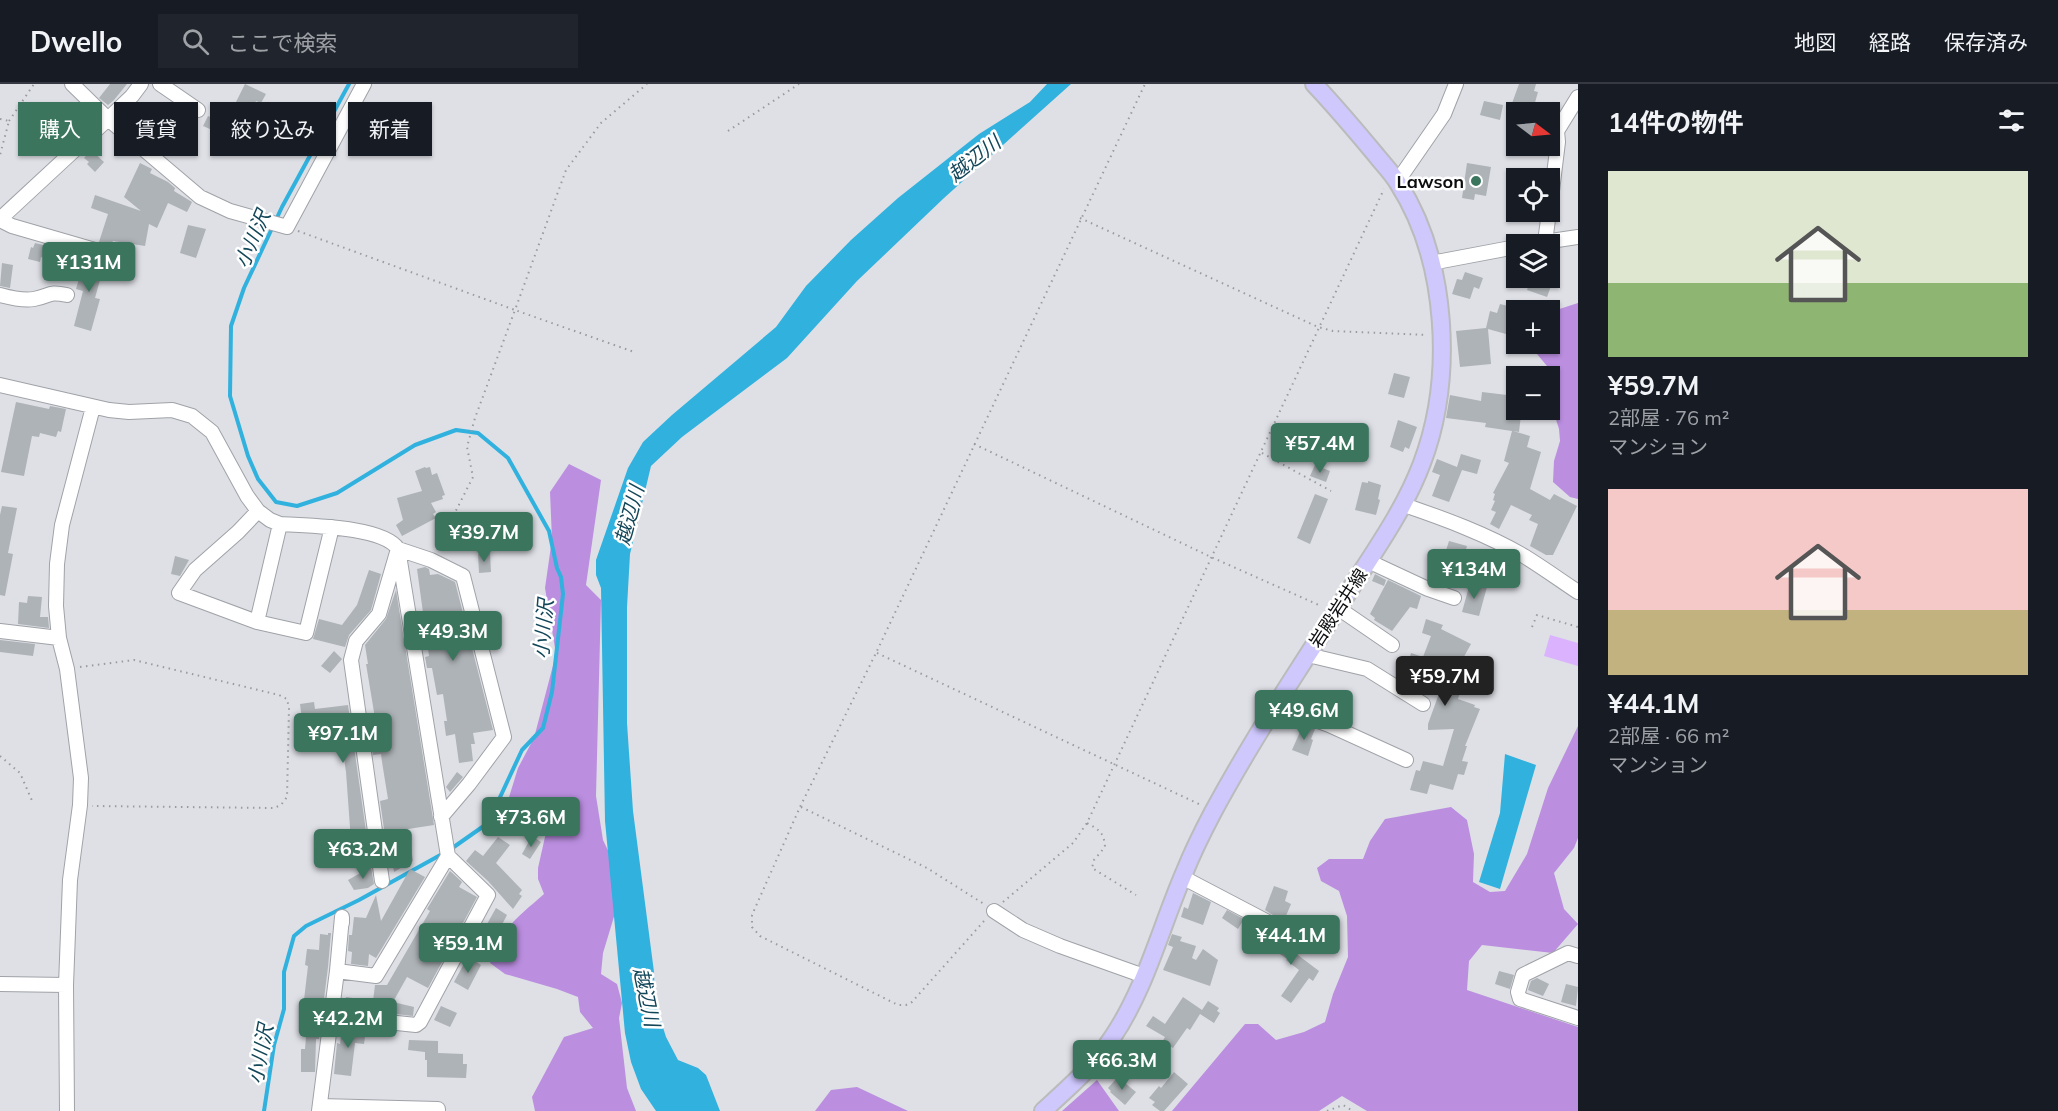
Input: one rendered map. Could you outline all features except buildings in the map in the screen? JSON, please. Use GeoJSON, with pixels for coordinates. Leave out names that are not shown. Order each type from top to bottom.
{"type":"FeatureCollection","features":[{"type":"Feature","properties":{"kind":"main road","name":"岩殿岩井線"},"geometry":{"type":"LineString","coordinates":[[1043,1111],[1099,1056],[1130,1008],[1182,877],[1214,811],[1276,705],[1404,505],[1422,464],[1435,420],[1442,338],[1440,309],[1431,263],[1418,223],[1395,179],[1343,114],[1314,84]]}},
{"type":"Feature","properties":{"kind":"street"},"geometry":{"type":"LineString","coordinates":[[72,84],[108,119],[200,197],[230,211],[287,227],[364,84]]}},
{"type":"Feature","properties":{"kind":"street"},"geometry":{"type":"LineString","coordinates":[[112,255],[12,226],[0,220],[108,119],[141,84]]}},
{"type":"Feature","properties":{"kind":"street"},"geometry":{"type":"LineString","coordinates":[[160,84],[186,102]]}},
{"type":"Feature","properties":{"kind":"street"},"geometry":{"type":"LineString","coordinates":[[1395,179],[1444,114],[1456,84]]}},
{"type":"Feature","properties":{"kind":"street"},"geometry":{"type":"LineString","coordinates":[[1555,168],[1557,131],[1578,97]]}},
{"type":"Feature","properties":{"kind":"street"},"geometry":{"type":"LineString","coordinates":[[1560,240],[1578,237]]}},
{"type":"Feature","properties":{"kind":"street"},"geometry":{"type":"LineString","coordinates":[[1431,263],[1506,249]]}},
{"type":"Feature","properties":{"kind":"street"},"geometry":{"type":"LineString","coordinates":[[0,295],[15,299],[34,299],[53,292],[67,295]]}},
{"type":"Feature","properties":{"kind":"street"},"geometry":{"type":"LineString","coordinates":[[0,386],[93,407],[129,412],[172,410],[192,416],[212,432],[247,496],[258,511],[270,520],[280,524],[349,529],[384,538],[394,543],[398,549],[448,856],[488,895],[420,1022],[416,1025],[330,1016]]}},
{"type":"Feature","properties":{"kind":"street"},"geometry":{"type":"LineString","coordinates":[[67,1111],[66,985],[70,880],[80,805],[81,778],[67,669],[59,638],[56,606],[57,564],[62,525],[93,407]]}},
{"type":"Feature","properties":{"kind":"street"},"geometry":{"type":"LineString","coordinates":[[1404,505],[1489,538],[1524,556],[1578,592]]}},
{"type":"Feature","properties":{"kind":"street"},"geometry":{"type":"LineString","coordinates":[[258,511],[195,570],[179,592],[258,622],[306,633],[332,527]]}},
{"type":"Feature","properties":{"kind":"street"},"geometry":{"type":"LineString","coordinates":[[258,622],[280,524]]}},
{"type":"Feature","properties":{"kind":"street"},"geometry":{"type":"LineString","coordinates":[[398,549],[431,560],[463,576],[504,737],[441,817]]}},
{"type":"Feature","properties":{"kind":"street"},"geometry":{"type":"LineString","coordinates":[[382,881],[351,660],[356,641],[378,615],[398,549]]}},
{"type":"Feature","properties":{"kind":"street"},"geometry":{"type":"LineString","coordinates":[[1368,561],[1428,589],[1454,598]]}},
{"type":"Feature","properties":{"kind":"street"},"geometry":{"type":"LineString","coordinates":[[1336,610],[1392,645]]}},
{"type":"Feature","properties":{"kind":"street"},"geometry":{"type":"LineString","coordinates":[[0,631],[59,638]]}},
{"type":"Feature","properties":{"kind":"street"},"geometry":{"type":"LineString","coordinates":[[1308,655],[1367,669],[1423,704]]}},
{"type":"Feature","properties":{"kind":"street"},"geometry":{"type":"LineString","coordinates":[[1276,705],[1329,725],[1406,760]]}},
{"type":"Feature","properties":{"kind":"street"},"geometry":{"type":"LineString","coordinates":[[337,971],[376,976],[448,856]]}},
{"type":"Feature","properties":{"kind":"street"},"geometry":{"type":"LineString","coordinates":[[1182,877],[1266,921],[1282,938]]}},
{"type":"Feature","properties":{"kind":"street"},"geometry":{"type":"LineString","coordinates":[[994,910],[1023,930],[1060,946],[1144,976]]}},
{"type":"Feature","properties":{"kind":"street"},"geometry":{"type":"LineString","coordinates":[[342,923],[342,917],[320,1109],[438,1109],[438,1111]]}},
{"type":"Feature","properties":{"kind":"street"},"geometry":{"type":"LineString","coordinates":[[1578,956],[1568,953],[1523,975],[1518,992],[1520,999],[1578,1018]]}},
{"type":"Feature","properties":{"kind":"street"},"geometry":{"type":"LineString","coordinates":[[0,984],[66,985]]}},
{"type":"Feature","properties":{"kind":"path"},"geometry":{"type":"LineString","coordinates":[[0,155],[9,121],[34,84]]}},
{"type":"Feature","properties":{"kind":"path"},"geometry":{"type":"LineString","coordinates":[[431,560],[473,477],[467,447],[475,418],[566,170],[601,123],[646,84]]}},
{"type":"Feature","properties":{"kind":"path"},"geometry":{"type":"LineString","coordinates":[[728,131],[799,84]]}},
{"type":"Feature","properties":{"kind":"path"},"geometry":{"type":"LineString","coordinates":[[1145,84],[876,653],[800,807],[752,915],[752,927],[760,936],[898,1005],[912,1002],[994,910],[1073,843],[1087,823],[1262,453],[1382,192],[1395,179]]}},
{"type":"Feature","properties":{"kind":"path"},"geometry":{"type":"LineString","coordinates":[[0,119],[9,121]]}},
{"type":"Feature","properties":{"kind":"path"},"geometry":{"type":"LineString","coordinates":[[1080,218],[1318,327],[1333,331],[1423,334],[1442,338]]}},
{"type":"Feature","properties":{"kind":"path"},"geometry":{"type":"LineString","coordinates":[[287,227],[634,352]]}},
{"type":"Feature","properties":{"kind":"path"},"geometry":{"type":"LineString","coordinates":[[974,444],[1211,557],[1336,610]]}},
{"type":"Feature","properties":{"kind":"path"},"geometry":{"type":"LineString","coordinates":[[1262,453],[1331,491]]}},
{"type":"Feature","properties":{"kind":"path"},"geometry":{"type":"LineString","coordinates":[[1532,627],[1537,615],[1578,627]]}},
{"type":"Feature","properties":{"kind":"path"},"geometry":{"type":"LineString","coordinates":[[876,653],[1214,811]]}},
{"type":"Feature","properties":{"kind":"path"},"geometry":{"type":"LineString","coordinates":[[67,669],[134,660],[279,695],[287,699],[289,708],[287,797],[281,805],[274,808],[80,805]]}},
{"type":"Feature","properties":{"kind":"path"},"geometry":{"type":"LineString","coordinates":[[0,756],[20,773],[33,803]]}},
{"type":"Feature","properties":{"kind":"path"},"geometry":{"type":"LineString","coordinates":[[800,807],[927,868],[994,910]]}},
{"type":"Feature","properties":{"kind":"path"},"geometry":{"type":"LineString","coordinates":[[1087,823],[1105,837],[1105,847],[1094,860],[1092,868],[1136,895]]}},
{"type":"Feature","properties":{"kind":"path"},"geometry":{"type":"LineString","coordinates":[[1327,1111],[1343,1105],[1353,1111]]}},
{"type":"Feature","properties":{"kind":"shaded area"},"geometry":{"type":"Polygon","coordinates":[[[1578,303],[1578,499],[1570,497],[1553,482],[1554,461],[1560,441],[1556,420],[1560,420],[1560,366],[1547,366],[1537,354],[1560,354],[1560,309],[1578,303]]]}},
{"type":"Feature","properties":{"kind":"shaded area"},"geometry":{"type":"Polygon","coordinates":[[[569,464],[601,480],[586,585],[601,600],[596,796],[603,840],[613,861],[616,910],[603,953],[601,974],[617,984],[622,1003],[619,1018],[627,1088],[636,1111],[535,1111],[532,1097],[564,1037],[593,1028],[580,1012],[578,997],[505,974],[490,963],[505,932],[544,894],[538,879],[538,868],[549,819],[520,824],[502,820],[518,768],[534,738],[556,654],[545,588],[552,539],[550,492],[569,464]]]}},
{"type":"Feature","properties":{"kind":"shaded area"},"geometry":{"type":"Polygon","coordinates":[[[1550,635],[1578,643],[1578,666],[1544,656],[1550,635]]]}},
{"type":"Feature","properties":{"kind":"shaded area"},"geometry":{"type":"Polygon","coordinates":[[[1578,726],[1578,838],[1574,848],[1554,873],[1564,909],[1578,924],[1553,953],[1482,945],[1469,961],[1467,990],[1578,1027],[1578,1111],[1367,1111],[1342,1096],[1319,1111],[1172,1111],[1245,1024],[1258,1024],[1276,1040],[1304,1032],[1325,1022],[1348,957],[1347,916],[1339,891],[1321,881],[1317,868],[1329,859],[1363,859],[1370,841],[1385,819],[1451,807],[1467,820],[1474,854],[1473,882],[1490,892],[1505,891],[1527,854],[1548,788],[1578,726]]]}},
{"type":"Feature","properties":{"kind":"shaded area"},"geometry":{"type":"Polygon","coordinates":[[[1097,1080],[1119,1111],[1062,1111],[1097,1080]]]}},
{"type":"Feature","properties":{"kind":"shaded area"},"geometry":{"type":"Polygon","coordinates":[[[857,1087],[908,1111],[815,1111],[831,1090],[857,1087]]]}},
{"type":"Feature","properties":{"kind":"water","name":"越辺川"},"geometry":{"type":"Polygon","coordinates":[[[1047,84],[1071,84],[944,198],[857,281],[787,358],[682,437],[651,466],[630,554],[627,607],[627,723],[633,811],[654,972],[655,1002],[666,1037],[678,1060],[698,1068],[706,1075],[720,1111],[656,1111],[641,1089],[631,1062],[625,1033],[605,821],[601,588],[596,575],[596,560],[628,468],[643,442],[776,327],[806,286],[851,240],[898,198],[979,134],[1030,102],[1047,84]]]}},
{"type":"Feature","properties":{"kind":"water"},"geometry":{"type":"Polygon","coordinates":[[[1505,754],[1536,765],[1500,889],[1479,882],[1500,813],[1505,754]]]}},
{"type":"Feature","properties":{"kind":"waterway","name":"小川沢"},"geometry":{"type":"LineString","coordinates":[[349,84],[282,207],[244,288],[231,326],[230,396],[248,456],[258,479],[276,502],[297,506],[337,493],[415,445],[456,430],[478,433],[508,458],[549,531],[563,594],[552,692],[543,728],[522,750],[488,823],[451,849]]}},
{"type":"Feature","properties":{"kind":"waterway","name":"小川沢"},"geometry":{"type":"LineString","coordinates":[[264,1111],[274,1045],[284,1009],[284,972],[294,936],[306,926],[444,853]]}},
{"type":"Feature","properties":{"kind":"place","name":"Lawson"},"geometry":{"type":"Point","coordinates":[1476,181]}}]}
